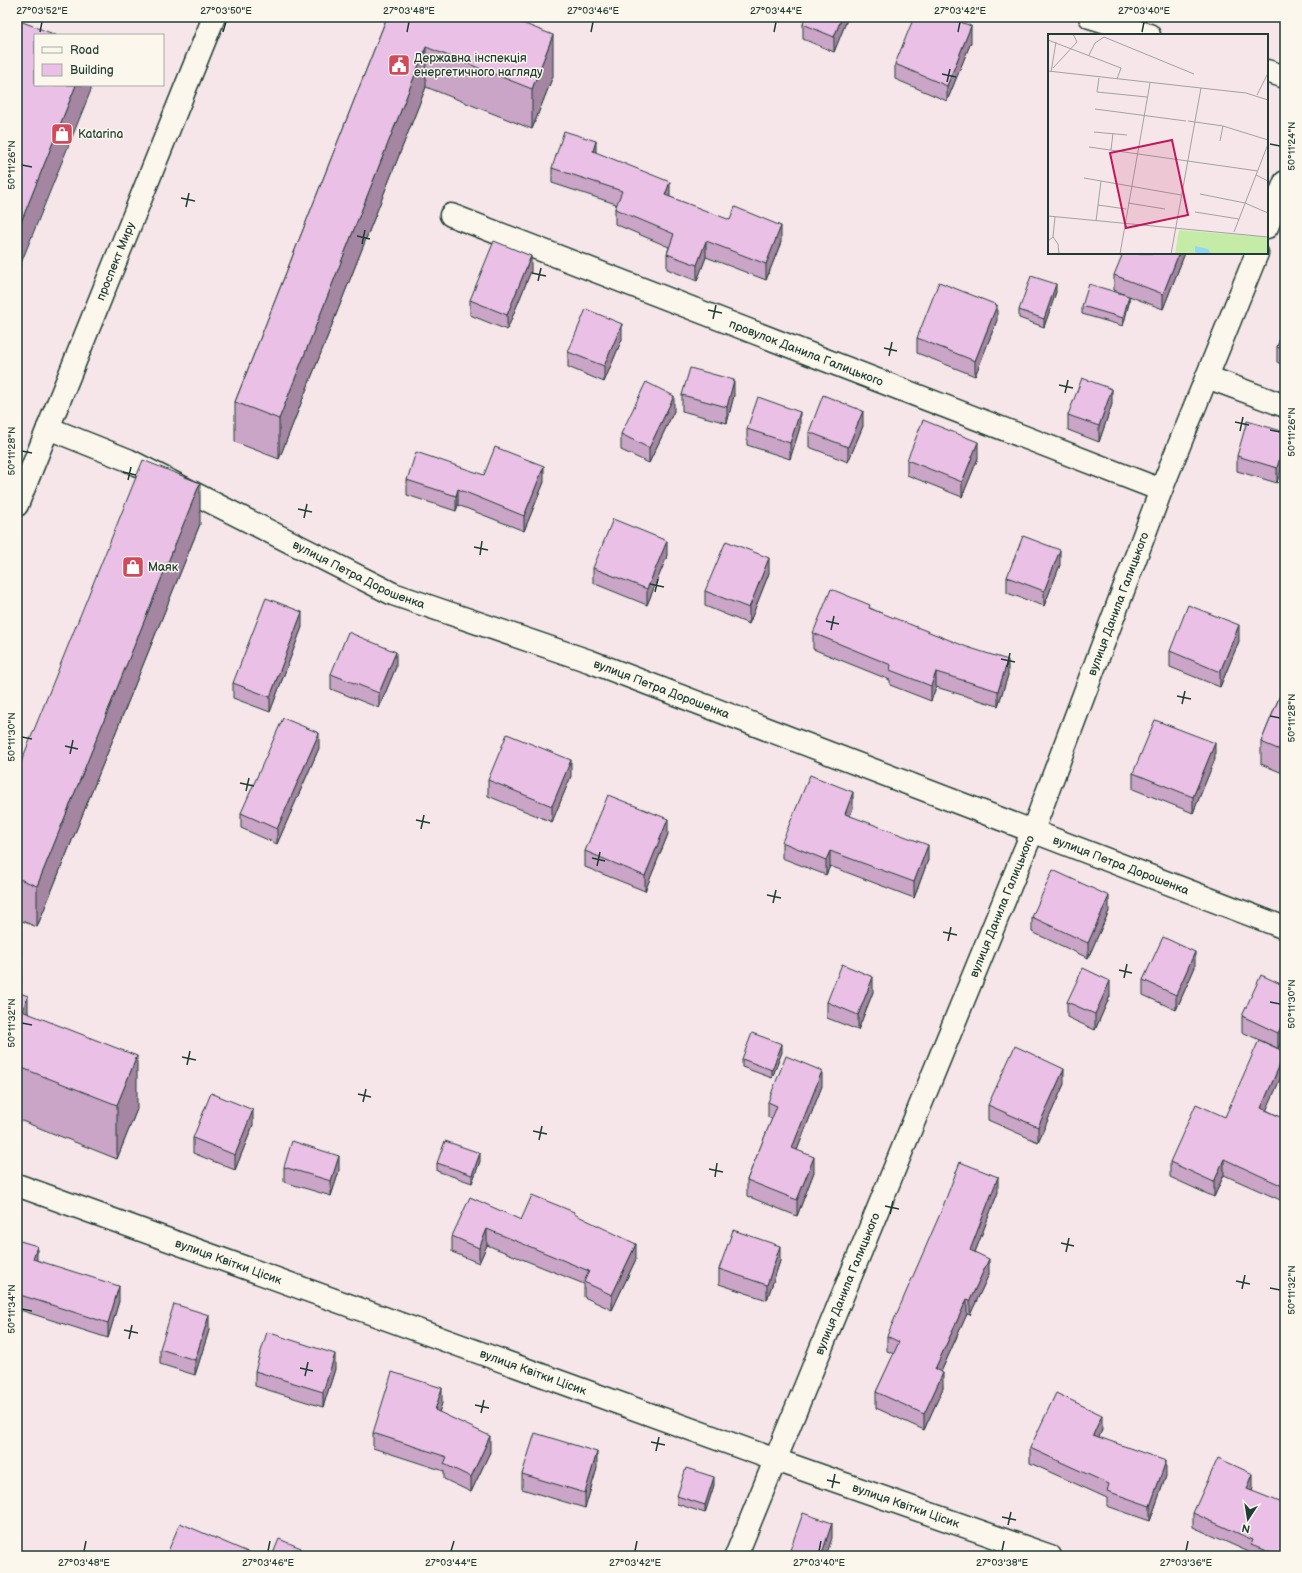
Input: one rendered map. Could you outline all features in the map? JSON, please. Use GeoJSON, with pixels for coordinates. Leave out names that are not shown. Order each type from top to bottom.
{"type":"FeatureCollection","features":[{"type":"Feature","properties":{"kind":"street","name":"проспект Миру"},"geometry":{"type":"LineString","coordinates":[[17,505],[214,17]]}},
{"type":"Feature","properties":{"kind":"street"},"geometry":{"type":"LineString","coordinates":[[1090,17],[1146,34]]}},
{"type":"Feature","properties":{"kind":"street"},"geometry":{"type":"LineString","coordinates":[[1268,71],[1285,77]]}},
{"type":"Feature","properties":{"kind":"street"},"geometry":{"type":"LineString","coordinates":[[1268,224],[1285,182]]}},
{"type":"Feature","properties":{"kind":"street","name":"провулок Данила Галицького"},"geometry":{"type":"LineString","coordinates":[[451,215],[1161,490]]}},
{"type":"Feature","properties":{"kind":"street","name":"вулиця Данила Галицького"},"geometry":{"type":"LineString","coordinates":[[736,1556],[1033,830],[1161,490],[1257,254]]}},
{"type":"Feature","properties":{"kind":"street"},"geometry":{"type":"LineString","coordinates":[[1207,377],[1285,406]]}},
{"type":"Feature","properties":{"kind":"street","name":"вулиця Петра Дорошенка"},"geometry":{"type":"LineString","coordinates":[[48,428],[128,460],[393,594],[589,661],[1033,830],[1285,928]]}},
{"type":"Feature","properties":{"kind":"street","name":"вулиця Квітки Цісик"},"geometry":{"type":"LineString","coordinates":[[17,1184],[776,1460],[1050,1556]]}},
{"type":"Feature","properties":{"kind":"building"},"geometry":{"type":"Polygon","coordinates":[[[387,17],[507,17],[553,35],[532,89],[426,47],[279,419],[235,402],[387,17]]]}},
{"type":"Feature","properties":{"kind":"building"},"geometry":{"type":"Polygon","coordinates":[[[805,17],[842,17],[834,37],[803,24],[805,17]]]}},
{"type":"Feature","properties":{"kind":"building"},"geometry":{"type":"Polygon","coordinates":[[[914,17],[948,17],[971,26],[947,86],[895,64],[914,17]]]}},
{"type":"Feature","properties":{"kind":"building"},"geometry":{"type":"Polygon","coordinates":[[[20,21],[53,34],[34,34],[34,86],[76,86],[17,232],[17,29],[20,21]]]}},
{"type":"Feature","properties":{"kind":"building"},"geometry":{"type":"Polygon","coordinates":[[[564,131],[596,141],[593,151],[670,182],[665,195],[730,220],[735,207],[781,226],[766,264],[706,241],[697,265],[667,254],[674,234],[615,209],[622,191],[552,168],[564,131]]]}},
{"type":"Feature","properties":{"kind":"building"},"geometry":{"type":"Polygon","coordinates":[[[494,241],[531,256],[507,315],[470,300],[494,241]]]}},
{"type":"Feature","properties":{"kind":"building"},"geometry":{"type":"Polygon","coordinates":[[[1123,254],[1179,254],[1163,294],[1114,275],[1123,254]]]}},
{"type":"Feature","properties":{"kind":"building"},"geometry":{"type":"Polygon","coordinates":[[[1031,276],[1056,284],[1044,319],[1019,310],[1031,276]]]}},
{"type":"Feature","properties":{"kind":"building"},"geometry":{"type":"Polygon","coordinates":[[[939,282],[997,305],[975,361],[917,338],[939,282]]]}},
{"type":"Feature","properties":{"kind":"building"},"geometry":{"type":"Polygon","coordinates":[[[1089,284],[1129,296],[1123,318],[1082,306],[1089,284]]]}},
{"type":"Feature","properties":{"kind":"building"},"geometry":{"type":"Polygon","coordinates":[[[586,309],[622,324],[604,366],[568,352],[586,309]]]}},
{"type":"Feature","properties":{"kind":"building"},"geometry":{"type":"Polygon","coordinates":[[[1283,329],[1285,330],[1285,350],[1277,347],[1283,329]]]}},
{"type":"Feature","properties":{"kind":"building"},"geometry":{"type":"Polygon","coordinates":[[[690,368],[734,380],[727,407],[682,395],[690,368]]]}},
{"type":"Feature","properties":{"kind":"building"},"geometry":{"type":"Polygon","coordinates":[[[1082,378],[1112,389],[1099,426],[1068,415],[1082,378]]]}},
{"type":"Feature","properties":{"kind":"building"},"geometry":{"type":"Polygon","coordinates":[[[646,382],[674,396],[649,448],[621,434],[646,382]]]}},
{"type":"Feature","properties":{"kind":"building"},"geometry":{"type":"Polygon","coordinates":[[[823,395],[863,411],[848,447],[809,432],[823,395]]]}},
{"type":"Feature","properties":{"kind":"building"},"geometry":{"type":"Polygon","coordinates":[[[758,397],[800,412],[790,443],[747,429],[758,397]]]}},
{"type":"Feature","properties":{"kind":"building"},"geometry":{"type":"Polygon","coordinates":[[[923,420],[978,442],[962,482],[907,460],[923,420]]]}},
{"type":"Feature","properties":{"kind":"building"},"geometry":{"type":"Polygon","coordinates":[[[1247,421],[1285,432],[1285,440],[1277,468],[1237,456],[1247,421]]]}},
{"type":"Feature","properties":{"kind":"building"},"geometry":{"type":"Polygon","coordinates":[[[495,447],[544,466],[524,516],[458,489],[456,496],[407,480],[416,452],[484,475],[495,447]]]}},
{"type":"Feature","properties":{"kind":"building"},"geometry":{"type":"Polygon","coordinates":[[[143,460],[200,483],[37,886],[17,878],[17,772],[143,460]]]}},
{"type":"Feature","properties":{"kind":"building"},"geometry":{"type":"Polygon","coordinates":[[[613,519],[667,541],[647,589],[593,568],[613,519]]]}},
{"type":"Feature","properties":{"kind":"building"},"geometry":{"type":"Polygon","coordinates":[[[1023,536],[1060,550],[1044,591],[1007,577],[1023,536]]]}},
{"type":"Feature","properties":{"kind":"building"},"geometry":{"type":"Polygon","coordinates":[[[726,541],[769,558],[749,608],[705,591],[726,541]]]}},
{"type":"Feature","properties":{"kind":"building"},"geometry":{"type":"Polygon","coordinates":[[[831,589],[870,605],[869,608],[967,647],[1008,660],[998,691],[936,672],[931,686],[890,670],[891,665],[813,633],[831,589]]]}},
{"type":"Feature","properties":{"kind":"building"},"geometry":{"type":"Polygon","coordinates":[[[266,598],[302,612],[270,697],[233,683],[266,598]]]}},
{"type":"Feature","properties":{"kind":"building"},"geometry":{"type":"Polygon","coordinates":[[[1188,605],[1239,625],[1220,672],[1170,651],[1188,605]]]}},
{"type":"Feature","properties":{"kind":"building"},"geometry":{"type":"Polygon","coordinates":[[[348,632],[396,652],[379,693],[331,674],[348,632]]]}},
{"type":"Feature","properties":{"kind":"building"},"geometry":{"type":"Polygon","coordinates":[[[1285,683],[1285,752],[1261,742],[1285,683]]]}},
{"type":"Feature","properties":{"kind":"building"},"geometry":{"type":"Polygon","coordinates":[[[283,718],[319,733],[277,829],[241,813],[283,718]]]}},
{"type":"Feature","properties":{"kind":"building"},"geometry":{"type":"Polygon","coordinates":[[[1155,720],[1215,743],[1193,797],[1133,773],[1155,720]]]}},
{"type":"Feature","properties":{"kind":"building"},"geometry":{"type":"Polygon","coordinates":[[[507,734],[571,760],[552,806],[488,780],[507,734]]]}},
{"type":"Feature","properties":{"kind":"building"},"geometry":{"type":"Polygon","coordinates":[[[810,775],[853,792],[845,814],[928,845],[914,882],[830,851],[826,860],[782,842],[810,775]]]}},
{"type":"Feature","properties":{"kind":"building"},"geometry":{"type":"Polygon","coordinates":[[[608,795],[668,819],[645,876],[585,851],[608,795]]]}},
{"type":"Feature","properties":{"kind":"building"},"geometry":{"type":"Polygon","coordinates":[[[1053,870],[1109,896],[1088,943],[1032,917],[1053,870]]]}},
{"type":"Feature","properties":{"kind":"building"},"geometry":{"type":"Polygon","coordinates":[[[17,928],[21,930],[17,941],[17,928]]]}},
{"type":"Feature","properties":{"kind":"building"},"geometry":{"type":"Polygon","coordinates":[[[1163,937],[1195,952],[1176,995],[1143,980],[1163,937]]]}},
{"type":"Feature","properties":{"kind":"building"},"geometry":{"type":"Polygon","coordinates":[[[842,964],[873,977],[858,1015],[827,1002],[842,964]]]}},
{"type":"Feature","properties":{"kind":"building"},"geometry":{"type":"Polygon","coordinates":[[[1083,968],[1110,981],[1095,1014],[1067,1002],[1083,968]]]}},
{"type":"Feature","properties":{"kind":"building"},"geometry":{"type":"Polygon","coordinates":[[[1261,975],[1285,986],[1285,1019],[1278,1033],[1242,1016],[1261,975]]]}},
{"type":"Feature","properties":{"kind":"building"},"geometry":{"type":"Polygon","coordinates":[[[17,992],[28,996],[22,1011],[137,1056],[117,1105],[17,1066],[17,992]]]}},
{"type":"Feature","properties":{"kind":"building"},"geometry":{"type":"Polygon","coordinates":[[[752,1033],[782,1044],[772,1070],[742,1059],[752,1033]]]}},
{"type":"Feature","properties":{"kind":"building"},"geometry":{"type":"Polygon","coordinates":[[[1259,1040],[1285,1052],[1261,1108],[1285,1119],[1285,1187],[1224,1159],[1214,1182],[1170,1162],[1196,1104],[1225,1117],[1259,1040]]]}},
{"type":"Feature","properties":{"kind":"building"},"geometry":{"type":"Polygon","coordinates":[[[1015,1046],[1064,1069],[1038,1127],[988,1105],[1015,1046]]]}},
{"type":"Feature","properties":{"kind":"building"},"geometry":{"type":"Polygon","coordinates":[[[786,1056],[822,1071],[792,1148],[814,1157],[797,1200],[747,1180],[777,1106],[768,1102],[786,1056]]]}},
{"type":"Feature","properties":{"kind":"building"},"geometry":{"type":"Polygon","coordinates":[[[211,1093],[253,1110],[235,1155],[193,1138],[211,1093]]]}},
{"type":"Feature","properties":{"kind":"building"},"geometry":{"type":"Polygon","coordinates":[[[292,1141],[339,1156],[331,1181],[284,1167],[292,1141]]]}},
{"type":"Feature","properties":{"kind":"building"},"geometry":{"type":"Polygon","coordinates":[[[445,1141],[480,1153],[472,1175],[437,1163],[445,1141]]]}},
{"type":"Feature","properties":{"kind":"building"},"geometry":{"type":"Polygon","coordinates":[[[960,1162],[998,1177],[970,1250],[989,1259],[970,1300],[967,1299],[935,1369],[943,1373],[924,1414],[876,1392],[899,1342],[887,1336],[940,1214],[960,1162]]]}},
{"type":"Feature","properties":{"kind":"building"},"geometry":{"type":"Polygon","coordinates":[[[532,1195],[574,1212],[574,1214],[636,1244],[612,1295],[584,1282],[589,1271],[487,1229],[479,1248],[452,1236],[470,1197],[521,1220],[532,1195]]]}},
{"type":"Feature","properties":{"kind":"building"},"geometry":{"type":"Polygon","coordinates":[[[733,1230],[780,1246],[767,1285],[719,1269],[733,1230]]]}},
{"type":"Feature","properties":{"kind":"building"},"geometry":{"type":"Polygon","coordinates":[[[17,1240],[37,1246],[33,1259],[119,1286],[108,1323],[17,1294],[17,1240]]]}},
{"type":"Feature","properties":{"kind":"building"},"geometry":{"type":"Polygon","coordinates":[[[174,1304],[209,1315],[195,1360],[160,1349],[174,1304]]]}},
{"type":"Feature","properties":{"kind":"building"},"geometry":{"type":"Polygon","coordinates":[[[267,1332],[335,1354],[323,1392],[255,1371],[267,1332]]]}},
{"type":"Feature","properties":{"kind":"building"},"geometry":{"type":"Polygon","coordinates":[[[392,1372],[442,1388],[435,1410],[490,1436],[471,1477],[444,1464],[447,1457],[373,1433],[392,1372]]]}},
{"type":"Feature","properties":{"kind":"building"},"geometry":{"type":"Polygon","coordinates":[[[1056,1393],[1102,1415],[1093,1435],[1166,1461],[1150,1506],[1107,1491],[1109,1484],[1030,1448],[1056,1393]]]}},
{"type":"Feature","properties":{"kind":"building"},"geometry":{"type":"Polygon","coordinates":[[[535,1433],[597,1452],[585,1493],[522,1474],[535,1433]]]}},
{"type":"Feature","properties":{"kind":"building"},"geometry":{"type":"Polygon","coordinates":[[[1218,1458],[1253,1474],[1247,1489],[1285,1504],[1285,1556],[1279,1556],[1251,1545],[1253,1540],[1193,1513],[1218,1458]]]}},
{"type":"Feature","properties":{"kind":"building"},"geometry":{"type":"Polygon","coordinates":[[[686,1468],[714,1477],[705,1505],[677,1496],[686,1468]]]}},
{"type":"Feature","properties":{"kind":"building"},"geometry":{"type":"Polygon","coordinates":[[[803,1513],[832,1523],[821,1556],[788,1556],[803,1513]]]}},
{"type":"Feature","properties":{"kind":"building"},"geometry":{"type":"Polygon","coordinates":[[[180,1523],[257,1556],[166,1556],[180,1523]]]}},
{"type":"Feature","properties":{"kind":"building"},"geometry":{"type":"Polygon","coordinates":[[[279,1539],[301,1548],[297,1556],[272,1556],[279,1539]]]}},
{"type":"Feature","properties":{"kind":"place","name":"Державна інспекція енергетичного нагляду"},"geometry":{"type":"Point","coordinates":[399,65]}},
{"type":"Feature","properties":{"kind":"place","name":"Katarina"},"geometry":{"type":"Point","coordinates":[62,134]}},
{"type":"Feature","properties":{"kind":"place","name":"Маяк"},"geometry":{"type":"Point","coordinates":[133,567]}}]}
